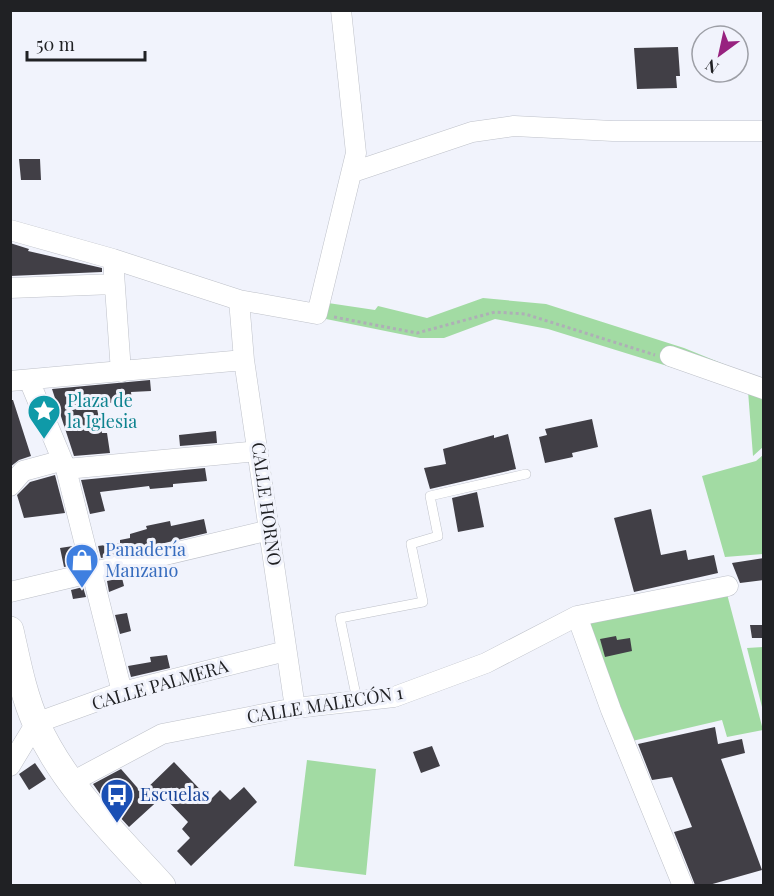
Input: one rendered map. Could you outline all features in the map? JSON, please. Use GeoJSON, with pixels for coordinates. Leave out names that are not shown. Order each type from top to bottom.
{"type":"FeatureCollection","features":[{"type":"Feature","properties":{"kind":"main road"},"geometry":{"type":"LineString","coordinates":[[10,630],[16,685],[70,783],[162,885]]}},
{"type":"Feature","properties":{"kind":"street"},"geometry":{"type":"LineString","coordinates":[[10,230],[113,259],[239,300],[317,314],[356,153],[341,10]]}},
{"type":"Feature","properties":{"kind":"street"},"geometry":{"type":"LineString","coordinates":[[352,172],[472,132],[514,126],[613,130],[764,131]]}},
{"type":"Feature","properties":{"kind":"street"},"geometry":{"type":"LineString","coordinates":[[113,259],[121,372]]}},
{"type":"Feature","properties":{"kind":"street"},"geometry":{"type":"LineString","coordinates":[[10,288],[114,284]]}},
{"type":"Feature","properties":{"kind":"street","name":"CALLE HORNO"},"geometry":{"type":"LineString","coordinates":[[239,300],[244,360],[296,708]]}},
{"type":"Feature","properties":{"kind":"street"},"geometry":{"type":"LineString","coordinates":[[667,357],[764,389]]}},
{"type":"Feature","properties":{"kind":"street"},"geometry":{"type":"LineString","coordinates":[[122,692],[63,465],[20,380],[244,360]]}},
{"type":"Feature","properties":{"kind":"street"},"geometry":{"type":"LineString","coordinates":[[10,486],[23,471],[63,465],[258,451]]}},
{"type":"Feature","properties":{"kind":"street"},"geometry":{"type":"LineString","coordinates":[[10,592],[270,530]]}},
{"type":"Feature","properties":{"kind":"street","name":"CALLE MALECÓN 1"},"geometry":{"type":"LineString","coordinates":[[70,783],[162,734],[296,708],[394,697],[486,663],[577,616],[728,586]]}},
{"type":"Feature","properties":{"kind":"street"},"geometry":{"type":"LineString","coordinates":[[577,616],[611,710],[683,885]]}},
{"type":"Feature","properties":{"kind":"street","name":"CALLE PALMERA"},"geometry":{"type":"LineString","coordinates":[[36,723],[122,692],[286,651]]}},
{"type":"Feature","properties":{"kind":"street"},"geometry":{"type":"LineString","coordinates":[[10,766],[36,723]]}},
{"type":"Feature","properties":{"kind":"lane"},"geometry":{"type":"LineString","coordinates":[[357,700],[340,618],[423,602],[411,544],[438,536],[429,496],[526,474]]}},
{"type":"Feature","properties":{"kind":"path"},"geometry":{"type":"LineString","coordinates":[[317,314],[417,333],[495,312],[525,314],[667,357]]}},
{"type":"Feature","properties":{"kind":"green space"},"geometry":{"type":"Polygon","coordinates":[[[483,298],[546,304],[684,348],[763,380],[763,447],[753,456],[748,391],[548,329],[495,319],[444,338],[420,338],[326,319],[328,303],[375,310],[378,306],[427,318],[483,298]]]}},
{"type":"Feature","properties":{"kind":"green space"},"geometry":{"type":"Polygon","coordinates":[[[763,455],[763,554],[725,557],[702,476],[756,461],[763,455]]]}},
{"type":"Feature","properties":{"kind":"green space"},"geometry":{"type":"Polygon","coordinates":[[[727,594],[763,730],[727,737],[722,720],[628,742],[582,618],[727,594]]]}},
{"type":"Feature","properties":{"kind":"green space"},"geometry":{"type":"Polygon","coordinates":[[[764,647],[763,711],[747,648],[764,647]]]}},
{"type":"Feature","properties":{"kind":"green space"},"geometry":{"type":"Polygon","coordinates":[[[307,760],[376,769],[366,875],[294,866],[307,760]]]}},
{"type":"Feature","properties":{"kind":"building"},"geometry":{"type":"Polygon","coordinates":[[[678,47],[680,76],[676,76],[677,88],[637,89],[634,48],[678,47]]]}},
{"type":"Feature","properties":{"kind":"building"},"geometry":{"type":"Polygon","coordinates":[[[19,159],[40,159],[41,180],[21,180],[19,159]]]}},
{"type":"Feature","properties":{"kind":"building"},"geometry":{"type":"Polygon","coordinates":[[[10,243],[29,249],[28,251],[102,268],[102,272],[10,276],[10,243]]]}},
{"type":"Feature","properties":{"kind":"building"},"geometry":{"type":"Polygon","coordinates":[[[150,380],[151,391],[131,392],[132,401],[96,404],[102,433],[107,433],[110,453],[74,456],[52,389],[150,380]]]}},
{"type":"Feature","properties":{"kind":"building"},"geometry":{"type":"Polygon","coordinates":[[[10,400],[13,400],[31,456],[19,460],[10,467],[10,400]]]}},
{"type":"Feature","properties":{"kind":"building"},"geometry":{"type":"Polygon","coordinates":[[[592,419],[598,447],[572,453],[573,457],[545,463],[539,437],[547,435],[545,429],[592,419]]]}},
{"type":"Feature","properties":{"kind":"building"},"geometry":{"type":"Polygon","coordinates":[[[216,431],[217,443],[180,446],[179,435],[216,431]]]}},
{"type":"Feature","properties":{"kind":"building"},"geometry":{"type":"Polygon","coordinates":[[[508,434],[516,469],[430,489],[424,468],[446,464],[443,449],[494,435],[494,438],[508,434]]]}},
{"type":"Feature","properties":{"kind":"building"},"geometry":{"type":"Polygon","coordinates":[[[205,468],[207,481],[173,484],[173,487],[150,489],[149,486],[100,492],[105,511],[90,514],[81,480],[205,468]]]}},
{"type":"Feature","properties":{"kind":"building"},"geometry":{"type":"Polygon","coordinates":[[[55,475],[65,513],[24,518],[17,495],[30,482],[55,475]]]}},
{"type":"Feature","properties":{"kind":"building"},"geometry":{"type":"Polygon","coordinates":[[[477,492],[484,527],[458,532],[452,498],[477,492]]]}},
{"type":"Feature","properties":{"kind":"building"},"geometry":{"type":"Polygon","coordinates":[[[651,509],[661,555],[686,550],[688,560],[714,555],[718,573],[634,592],[614,518],[651,509]]]}},
{"type":"Feature","properties":{"kind":"building"},"geometry":{"type":"Polygon","coordinates":[[[204,519],[207,533],[101,558],[98,546],[120,543],[120,540],[130,538],[130,534],[147,529],[146,526],[170,521],[171,526],[204,519]]]}},
{"type":"Feature","properties":{"kind":"building"},"geometry":{"type":"Polygon","coordinates":[[[73,546],[77,564],[64,567],[60,548],[73,546]]]}},
{"type":"Feature","properties":{"kind":"building"},"geometry":{"type":"Polygon","coordinates":[[[764,558],[764,580],[740,583],[732,563],[764,558]]]}},
{"type":"Feature","properties":{"kind":"building"},"geometry":{"type":"Polygon","coordinates":[[[122,578],[124,586],[109,592],[107,581],[122,578]]]}},
{"type":"Feature","properties":{"kind":"building"},"geometry":{"type":"Polygon","coordinates":[[[83,587],[86,597],[73,599],[71,590],[83,587]]]}},
{"type":"Feature","properties":{"kind":"building"},"geometry":{"type":"Polygon","coordinates":[[[127,613],[131,631],[120,634],[115,615],[127,613]]]}},
{"type":"Feature","properties":{"kind":"building"},"geometry":{"type":"Polygon","coordinates":[[[750,625],[764,625],[764,638],[752,638],[750,625]]]}},
{"type":"Feature","properties":{"kind":"building"},"geometry":{"type":"Polygon","coordinates":[[[616,636],[617,640],[630,638],[632,651],[605,657],[600,639],[616,636]]]}},
{"type":"Feature","properties":{"kind":"building"},"geometry":{"type":"Polygon","coordinates":[[[167,655],[170,668],[131,677],[128,666],[151,662],[150,657],[167,655]]]}},
{"type":"Feature","properties":{"kind":"building"},"geometry":{"type":"Polygon","coordinates":[[[715,727],[718,744],[742,739],[745,753],[721,759],[762,870],[709,885],[695,885],[674,832],[692,827],[672,777],[652,780],[638,744],[715,727]]]}},
{"type":"Feature","properties":{"kind":"building"},"geometry":{"type":"Polygon","coordinates":[[[432,746],[440,766],[421,773],[413,752],[432,746]]]}},
{"type":"Feature","properties":{"kind":"building"},"geometry":{"type":"Polygon","coordinates":[[[174,762],[210,800],[220,790],[230,800],[244,787],[257,802],[191,866],[177,851],[190,838],[182,829],[188,822],[163,796],[129,827],[118,815],[125,808],[107,788],[100,794],[93,784],[121,769],[142,793],[174,762]]]}},
{"type":"Feature","properties":{"kind":"building"},"geometry":{"type":"Polygon","coordinates":[[[35,763],[46,779],[29,790],[19,774],[35,763]]]}},
{"type":"Feature","properties":{"kind":"place","name":"Plaza de la Iglesia"},"geometry":{"type":"Point","coordinates":[44,440]}},
{"type":"Feature","properties":{"kind":"place","name":"Panadería Manzano"},"geometry":{"type":"Point","coordinates":[82,589]}},
{"type":"Feature","properties":{"kind":"place","name":"Escuelas"},"geometry":{"type":"Point","coordinates":[117,824]}}]}
